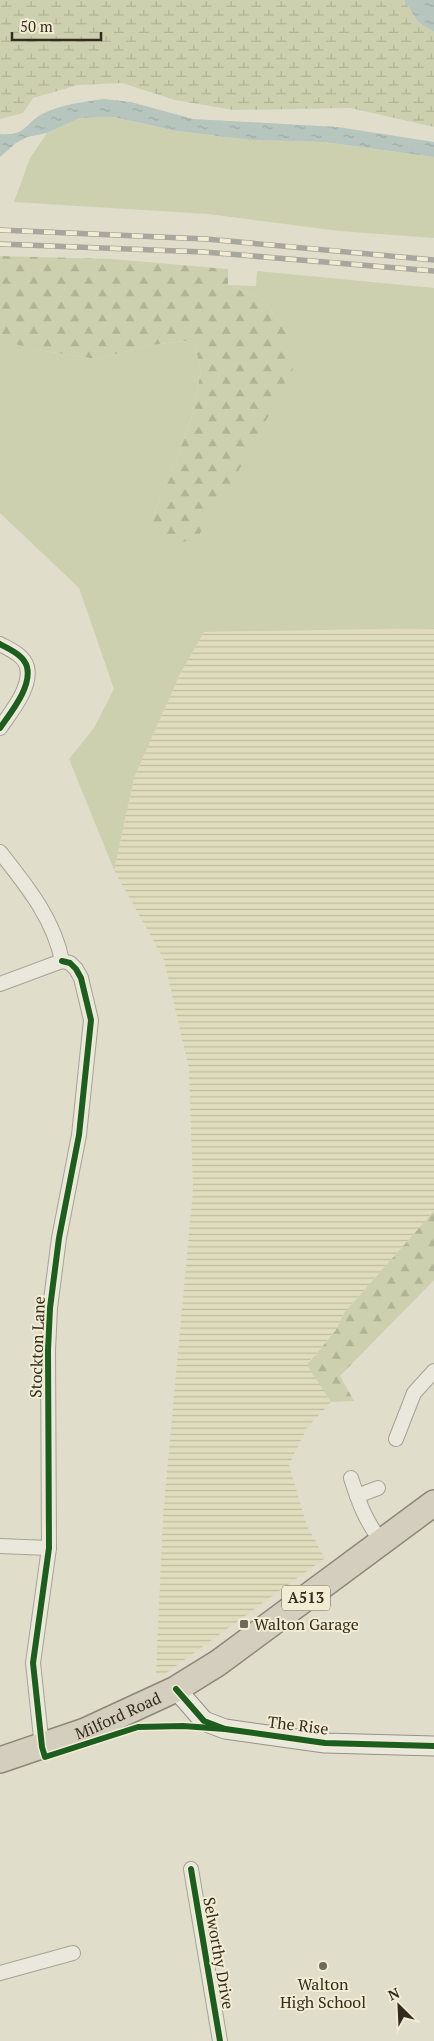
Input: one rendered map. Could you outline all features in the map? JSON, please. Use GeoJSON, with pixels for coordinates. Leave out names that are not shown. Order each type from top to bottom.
{"type":"FeatureCollection","features":[{"type":"Feature","properties":{"kind":"highway","name":"Milford Road"},"geometry":{"type":"LineString","coordinates":[[42,1747],[85,1731],[176,1689],[218,1663],[434,1503]]}},
{"type":"Feature","properties":{"kind":"highway","name":"A513"},"geometry":{"type":"LineString","coordinates":[[0,1760],[42,1747]]}},
{"type":"Feature","properties":{"kind":"street"},"geometry":{"type":"LineString","coordinates":[[0,644],[19,655],[27,666],[22,696],[0,728]]}},
{"type":"Feature","properties":{"kind":"street"},"geometry":{"type":"LineString","coordinates":[[0,852],[44,913],[59,945],[62,960],[0,984]]}},
{"type":"Feature","properties":{"kind":"street","name":"Stockton Lane"},"geometry":{"type":"LineString","coordinates":[[42,1747],[33,1662],[49,1548],[48,1350],[50,1308],[59,1238],[79,1135],[91,1020],[81,978],[70,963],[62,960]]}},
{"type":"Feature","properties":{"kind":"street"},"geometry":{"type":"LineString","coordinates":[[395,1429],[414,1393],[434,1372]]}},
{"type":"Feature","properties":{"kind":"street"},"geometry":{"type":"LineString","coordinates":[[351,1478],[368,1524],[381,1541]]}},
{"type":"Feature","properties":{"kind":"street"},"geometry":{"type":"LineString","coordinates":[[357,1496],[378,1488]]}},
{"type":"Feature","properties":{"kind":"street"},"geometry":{"type":"LineString","coordinates":[[0,1546],[49,1548]]}},
{"type":"Feature","properties":{"kind":"street","name":"The Rise"},"geometry":{"type":"LineString","coordinates":[[176,1689],[204,1721],[225,1728],[325,1743],[434,1746]]}},
{"type":"Feature","properties":{"kind":"street","name":"Selworthy Drive"},"geometry":{"type":"LineString","coordinates":[[191,1869],[220,2041]]}},
{"type":"Feature","properties":{"kind":"street"},"geometry":{"type":"LineString","coordinates":[[0,1973],[73,1953]]}},
{"type":"Feature","properties":{"kind":"shaded area"},"geometry":{"type":"Polygon","coordinates":[[[434,628],[434,1211],[344,1313],[336,1330],[307,1364],[331,1402],[307,1428],[289,1465],[307,1526],[325,1558],[162,1676],[156,1674],[163,1515],[193,1189],[189,1069],[164,960],[114,870],[134,778],[179,676],[204,632],[434,628]]]}},
{"type":"Feature","properties":{"kind":"green space"},"geometry":{"type":"Polygon","coordinates":[[[0,0],[404,0],[418,22],[434,32],[434,127],[350,108],[233,110],[175,100],[122,83],[78,85],[33,98],[23,113],[0,119],[0,0]]]}},
{"type":"Feature","properties":{"kind":"green space"},"geometry":{"type":"Polygon","coordinates":[[[114,117],[176,131],[252,140],[324,142],[434,157],[434,238],[339,231],[208,214],[14,202],[30,158],[47,133],[80,118],[114,117]]]}},
{"type":"Feature","properties":{"kind":"green space"},"geometry":{"type":"Polygon","coordinates":[[[0,256],[112,259],[228,269],[228,285],[263,300],[287,332],[293,369],[248,455],[197,538],[169,546],[152,536],[153,514],[168,482],[191,419],[201,372],[194,340],[151,345],[97,359],[37,350],[0,341],[0,256]]]}},
{"type":"Feature","properties":{"kind":"green space"},"geometry":{"type":"Polygon","coordinates":[[[257,271],[434,288],[434,628],[204,632],[179,676],[134,778],[114,870],[69,759],[94,728],[114,689],[79,588],[0,513],[0,341],[1,339],[37,350],[97,359],[151,345],[194,340],[201,372],[191,419],[168,482],[153,514],[287,332],[263,300],[228,285],[256,286],[257,271]]]}},
{"type":"Feature","properties":{"kind":"green space"},"geometry":{"type":"Polygon","coordinates":[[[434,1211],[434,1280],[340,1376],[354,1401],[331,1402],[307,1365],[336,1330],[344,1313],[434,1211]]]}},
{"type":"Feature","properties":{"kind":"water"},"geometry":{"type":"Polygon","coordinates":[[[404,0],[434,0],[434,32],[418,22],[404,0]]]}},
{"type":"Feature","properties":{"kind":"water"},"geometry":{"type":"Polygon","coordinates":[[[104,99],[131,102],[193,119],[338,127],[434,142],[434,157],[324,142],[252,140],[176,131],[114,117],[80,118],[47,133],[27,137],[16,143],[0,157],[0,134],[21,131],[44,113],[58,107],[104,99]]]}},
{"type":"Feature","properties":{"kind":"railway"},"geometry":{"type":"LineString","coordinates":[[0,230],[206,239],[434,260]]}},
{"type":"Feature","properties":{"kind":"railway"},"geometry":{"type":"LineString","coordinates":[[0,244],[204,252],[434,271]]}},
{"type":"Feature","properties":{"kind":"cycle path"},"geometry":{"type":"LineString","coordinates":[[0,644],[23,659],[28,675],[20,699],[0,728]]}},
{"type":"Feature","properties":{"kind":"cycle path"},"geometry":{"type":"LineString","coordinates":[[62,961],[70,963],[81,978],[91,1020],[79,1135],[59,1238],[50,1308],[48,1350],[49,1548],[33,1663],[42,1747],[45,1757],[138,1727],[183,1726],[225,1729]]}},
{"type":"Feature","properties":{"kind":"cycle path"},"geometry":{"type":"LineString","coordinates":[[176,1689],[204,1721],[225,1729],[325,1743],[434,1746]]}},
{"type":"Feature","properties":{"kind":"cycle path"},"geometry":{"type":"LineString","coordinates":[[191,1869],[220,2041]]}},
{"type":"Feature","properties":{"kind":"place","name":"Walton Garage"},"geometry":{"type":"Point","coordinates":[244,1624]}},
{"type":"Feature","properties":{"kind":"place","name":"Walton High School"},"geometry":{"type":"Point","coordinates":[323,1966]}}]}
